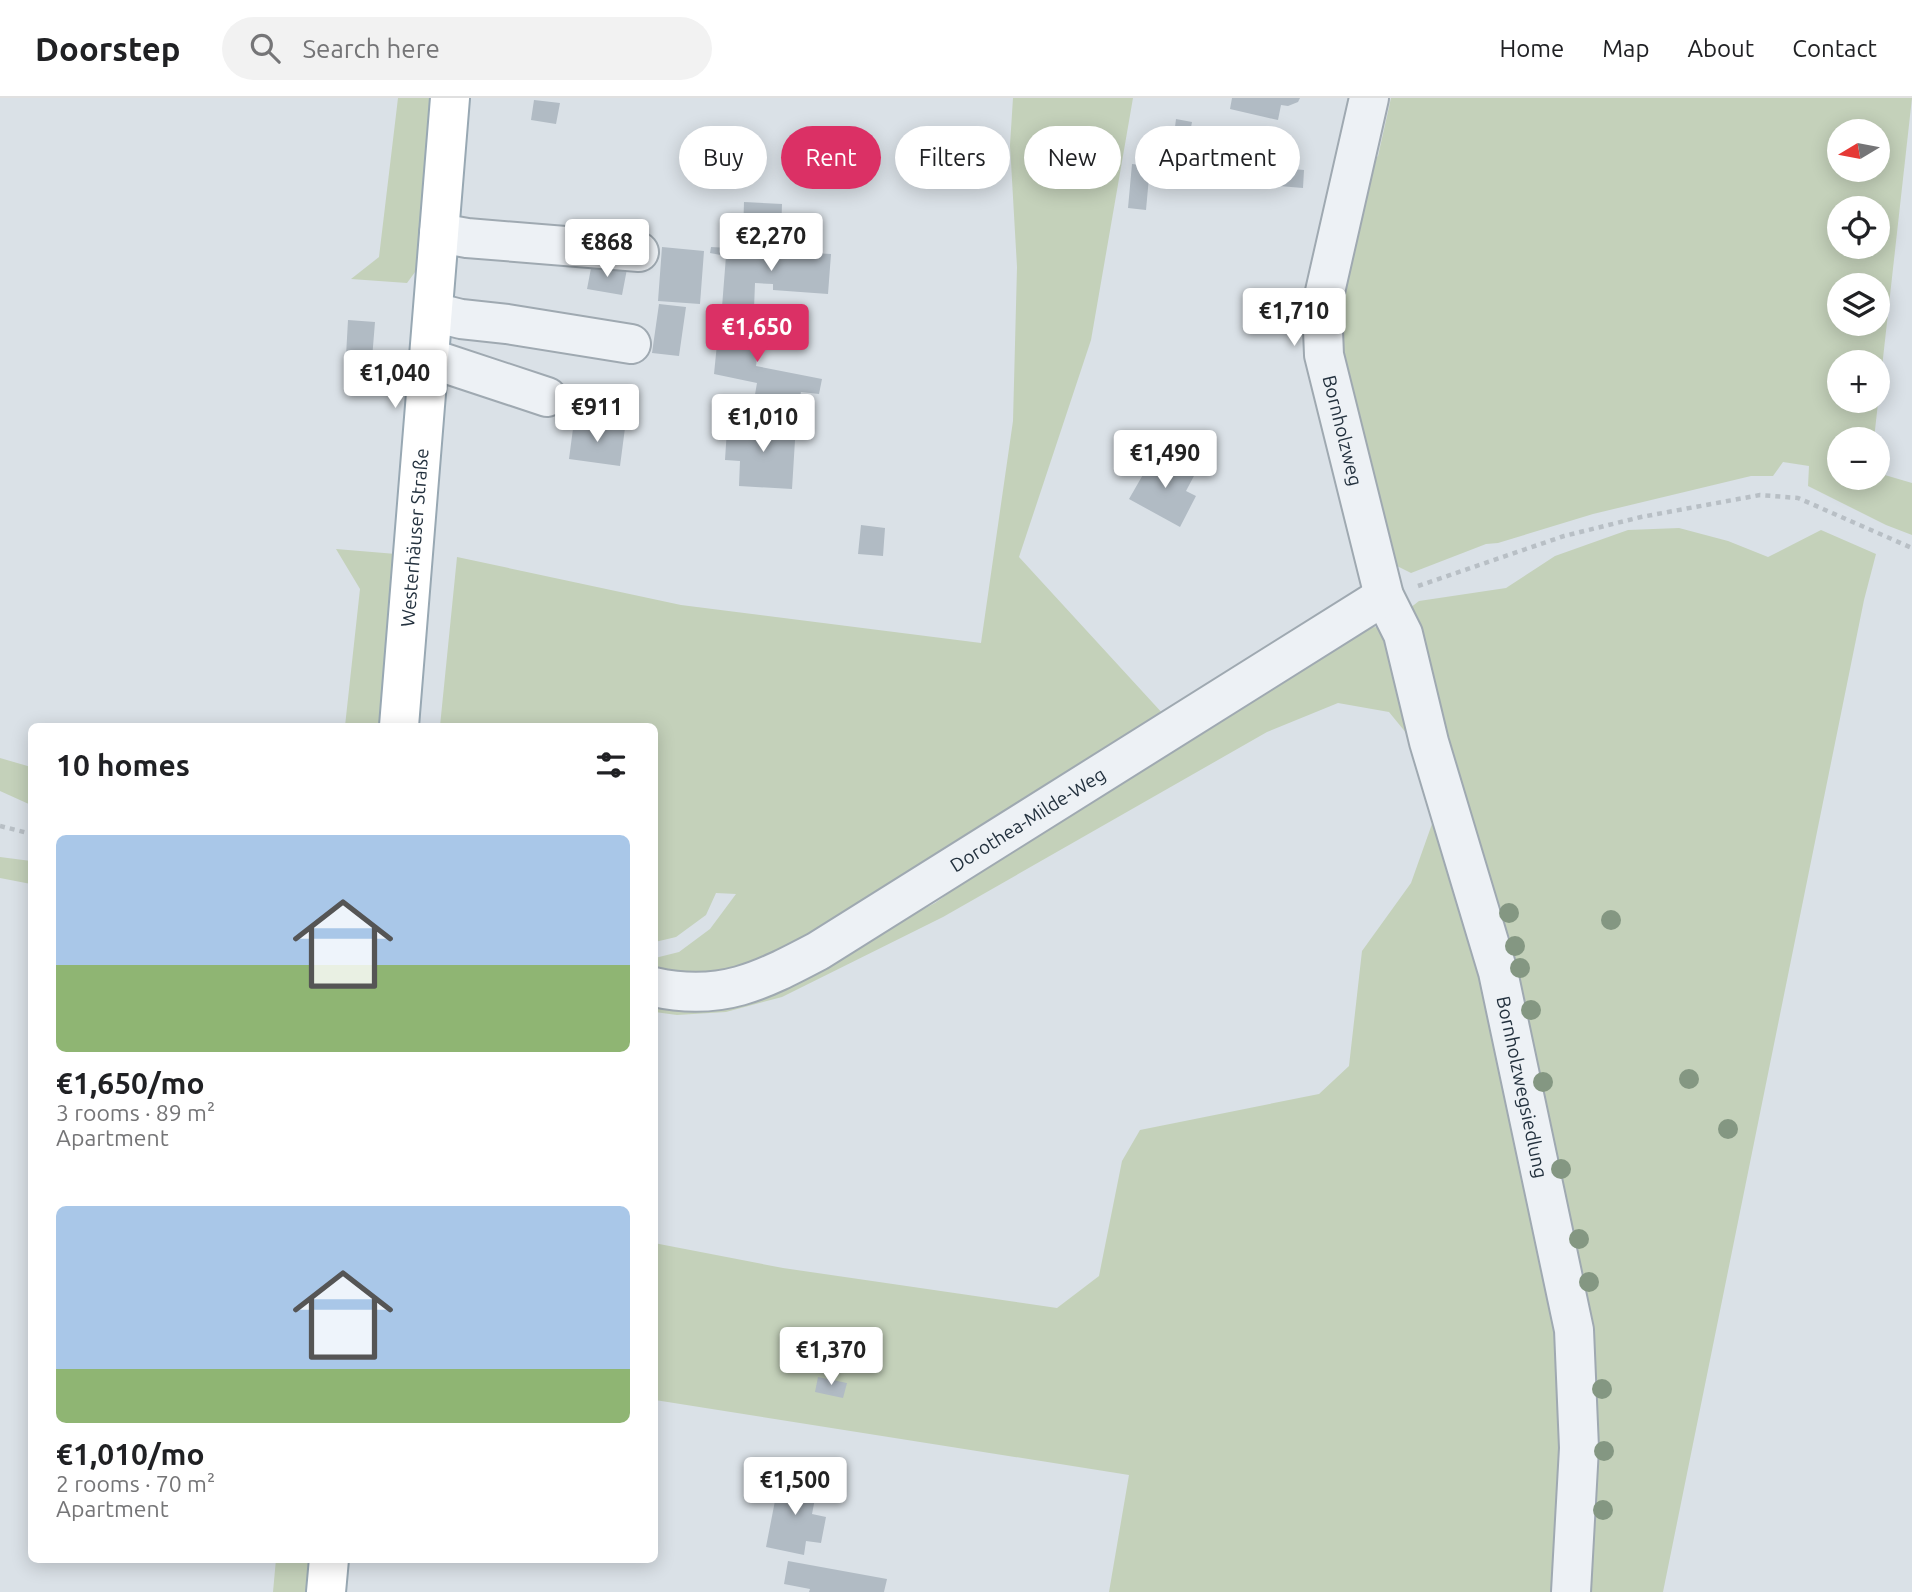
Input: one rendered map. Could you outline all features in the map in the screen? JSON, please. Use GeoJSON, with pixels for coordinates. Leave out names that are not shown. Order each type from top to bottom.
{"type":"FeatureCollection","features":[{"type":"Feature","properties":{"kind":"main road","name":"Westerhäuser Straße"},"geometry":{"type":"LineString","coordinates":[[398,723],[450,98]]}},
{"type":"Feature","properties":{"kind":"street","name":"Bornholzweg"},"geometry":{"type":"LineString","coordinates":[[1369,98],[1322,305],[1324,355],[1384,596]]}},
{"type":"Feature","properties":{"kind":"street"},"geometry":{"type":"LineString","coordinates":[[439,233],[467,238],[639,252]]}},
{"type":"Feature","properties":{"kind":"street"},"geometry":{"type":"LineString","coordinates":[[433,312],[461,319],[631,344]]}},
{"type":"Feature","properties":{"kind":"street"},"geometry":{"type":"LineString","coordinates":[[429,358],[547,397]]}},
{"type":"Feature","properties":{"kind":"street","name":"Dorothea-Milde-Weg"},"geometry":{"type":"LineString","coordinates":[[658,988],[677,992],[734,989],[776,973],[818,951],[1384,596]]}},
{"type":"Feature","properties":{"kind":"street","name":"Bornholzwegsiedlung"},"geometry":{"type":"LineString","coordinates":[[1384,596],[1403,634],[1429,742],[1498,972],[1574,1330],[1579,1448],[1571,1592]]}},
{"type":"Feature","properties":{"kind":"path"},"geometry":{"type":"LineString","coordinates":[[1384,596],[1564,536],[1641,517],[1760,495],[1798,498],[1912,548]]}},
{"type":"Feature","properties":{"kind":"path"},"geometry":{"type":"LineString","coordinates":[[0,826],[28,833]]}},
{"type":"Feature","properties":{"kind":"green space"},"geometry":{"type":"Polygon","coordinates":[[[398,98],[432,98],[418,268],[407,283],[351,279],[379,257],[398,98]]]}},
{"type":"Feature","properties":{"kind":"green space"},"geometry":{"type":"Polygon","coordinates":[[[1013,98],[1133,98],[1121,167],[1121,126],[1024,126],[1024,189],[1117,189],[1091,340],[1019,557],[1164,715],[806,941],[736,970],[679,973],[658,970],[658,957],[679,952],[710,929],[736,894],[716,893],[706,915],[676,937],[658,941],[658,723],[440,723],[457,557],[681,605],[981,643],[1013,421],[1017,267],[1010,145],[1013,98]]]}},
{"type":"Feature","properties":{"kind":"green space"},"geometry":{"type":"Polygon","coordinates":[[[1391,98],[1912,98],[1890,295],[1890,273],[1827,273],[1827,336],[1885,336],[1884,350],[1827,350],[1827,413],[1877,413],[1875,427],[1827,427],[1827,490],[1890,490],[1890,477],[1912,483],[1912,535],[1808,486],[1809,466],[1783,462],[1773,476],[1751,476],[1593,514],[1498,543],[1486,544],[1411,573],[1395,565],[1338,341],[1334,287],[1359,173],[1378,156],[1391,98]]]}},
{"type":"Feature","properties":{"kind":"green space"},"geometry":{"type":"Polygon","coordinates":[[[1679,528],[1728,541],[1768,557],[1821,530],[1876,554],[1864,600],[1663,1592],[1583,1592],[1593,1450],[1410,608],[1419,601],[1506,588],[1555,556],[1628,530],[1679,528]]]}},
{"type":"Feature","properties":{"kind":"green space"},"geometry":{"type":"Polygon","coordinates":[[[336,549],[396,554],[380,723],[345,723],[360,589],[336,549]]]}},
{"type":"Feature","properties":{"kind":"green space"},"geometry":{"type":"Polygon","coordinates":[[[1379,627],[1395,642],[1416,745],[1389,712],[1338,703],[1267,732],[943,917],[782,997],[726,1012],[677,1015],[658,1012],[658,999],[786,982],[935,903],[1005,853],[1358,628],[1379,627]]]}},
{"type":"Feature","properties":{"kind":"green space"},"geometry":{"type":"Polygon","coordinates":[[[0,758],[28,766],[28,804],[0,791],[0,758]]]}},
{"type":"Feature","properties":{"kind":"green space"},"geometry":{"type":"Polygon","coordinates":[[[1432,824],[1459,873],[1565,1330],[1559,1592],[1109,1592],[1129,1475],[658,1400],[658,1244],[783,1268],[1057,1308],[1099,1276],[1122,1161],[1140,1130],[1319,1094],[1349,1066],[1362,951],[1411,883],[1432,824]]]}},
{"type":"Feature","properties":{"kind":"green space"},"geometry":{"type":"Polygon","coordinates":[[[0,857],[28,861],[28,883],[0,878],[0,857]]]}},
{"type":"Feature","properties":{"kind":"green space"},"geometry":{"type":"Polygon","coordinates":[[[276,1563],[311,1563],[308,1592],[273,1592],[276,1563]]]}},
{"type":"Feature","properties":{"kind":"building"},"geometry":{"type":"Polygon","coordinates":[[[1232,98],[1300,98],[1298,102],[1288,106],[1281,105],[1278,120],[1230,109],[1232,98]]]}},
{"type":"Feature","properties":{"kind":"building"},"geometry":{"type":"Polygon","coordinates":[[[534,100],[560,103],[556,124],[531,120],[534,100]]]}},
{"type":"Feature","properties":{"kind":"building"},"geometry":{"type":"Polygon","coordinates":[[[1176,119],[1192,122],[1191,126],[1175,126],[1176,119]]]}},
{"type":"Feature","properties":{"kind":"building"},"geometry":{"type":"Polygon","coordinates":[[[1132,164],[1135,164],[1135,189],[1148,189],[1146,210],[1128,208],[1132,164]]]}},
{"type":"Feature","properties":{"kind":"building"},"geometry":{"type":"Polygon","coordinates":[[[1300,170],[1304,170],[1303,188],[1300,188],[1300,170]]]}},
{"type":"Feature","properties":{"kind":"building"},"geometry":{"type":"Polygon","coordinates":[[[744,202],[782,204],[781,236],[743,234],[744,202]]]}},
{"type":"Feature","properties":{"kind":"building"},"geometry":{"type":"Polygon","coordinates":[[[662,247],[704,251],[700,304],[658,301],[662,247]]]}},
{"type":"Feature","properties":{"kind":"building"},"geometry":{"type":"Polygon","coordinates":[[[711,247],[831,254],[828,294],[773,290],[773,284],[755,283],[754,309],[722,307],[726,256],[710,253],[711,247]]]}},
{"type":"Feature","properties":{"kind":"building"},"geometry":{"type":"Polygon","coordinates":[[[592,263],[627,269],[622,295],[587,289],[592,263]]]}},
{"type":"Feature","properties":{"kind":"building"},"geometry":{"type":"Polygon","coordinates":[[[659,304],[686,307],[679,356],[652,353],[659,304]]]}},
{"type":"Feature","properties":{"kind":"building"},"geometry":{"type":"Polygon","coordinates":[[[717,310],[763,316],[756,366],[822,379],[819,394],[801,392],[796,415],[753,406],[757,383],[714,374],[718,334],[713,333],[717,310]]]}},
{"type":"Feature","properties":{"kind":"building"},"geometry":{"type":"Polygon","coordinates":[[[348,320],[375,322],[372,359],[346,356],[348,320]]]}},
{"type":"Feature","properties":{"kind":"building"},"geometry":{"type":"Polygon","coordinates":[[[574,421],[625,428],[620,466],[569,459],[574,421]]]}},
{"type":"Feature","properties":{"kind":"building"},"geometry":{"type":"Polygon","coordinates":[[[742,421],[796,424],[792,489],[739,486],[740,461],[725,460],[727,429],[742,430],[742,421]]]}},
{"type":"Feature","properties":{"kind":"building"},"geometry":{"type":"Polygon","coordinates":[[[1156,452],[1195,474],[1186,491],[1196,496],[1180,527],[1129,499],[1156,452]]]}},
{"type":"Feature","properties":{"kind":"building"},"geometry":{"type":"Polygon","coordinates":[[[861,525],[885,528],[883,556],[858,554],[861,525]]]}},
{"type":"Feature","properties":{"kind":"building"},"geometry":{"type":"Polygon","coordinates":[[[818,1377],[847,1383],[843,1398],[815,1392],[818,1377]]]}},
{"type":"Feature","properties":{"kind":"building"},"geometry":{"type":"Polygon","coordinates":[[[780,1475],[818,1483],[812,1514],[826,1517],[821,1543],[806,1541],[804,1555],[766,1547],[780,1475]]]}},
{"type":"Feature","properties":{"kind":"building"},"geometry":{"type":"Polygon","coordinates":[[[788,1561],[887,1579],[884,1592],[809,1592],[810,1589],[784,1584],[788,1561]]]}}]}
